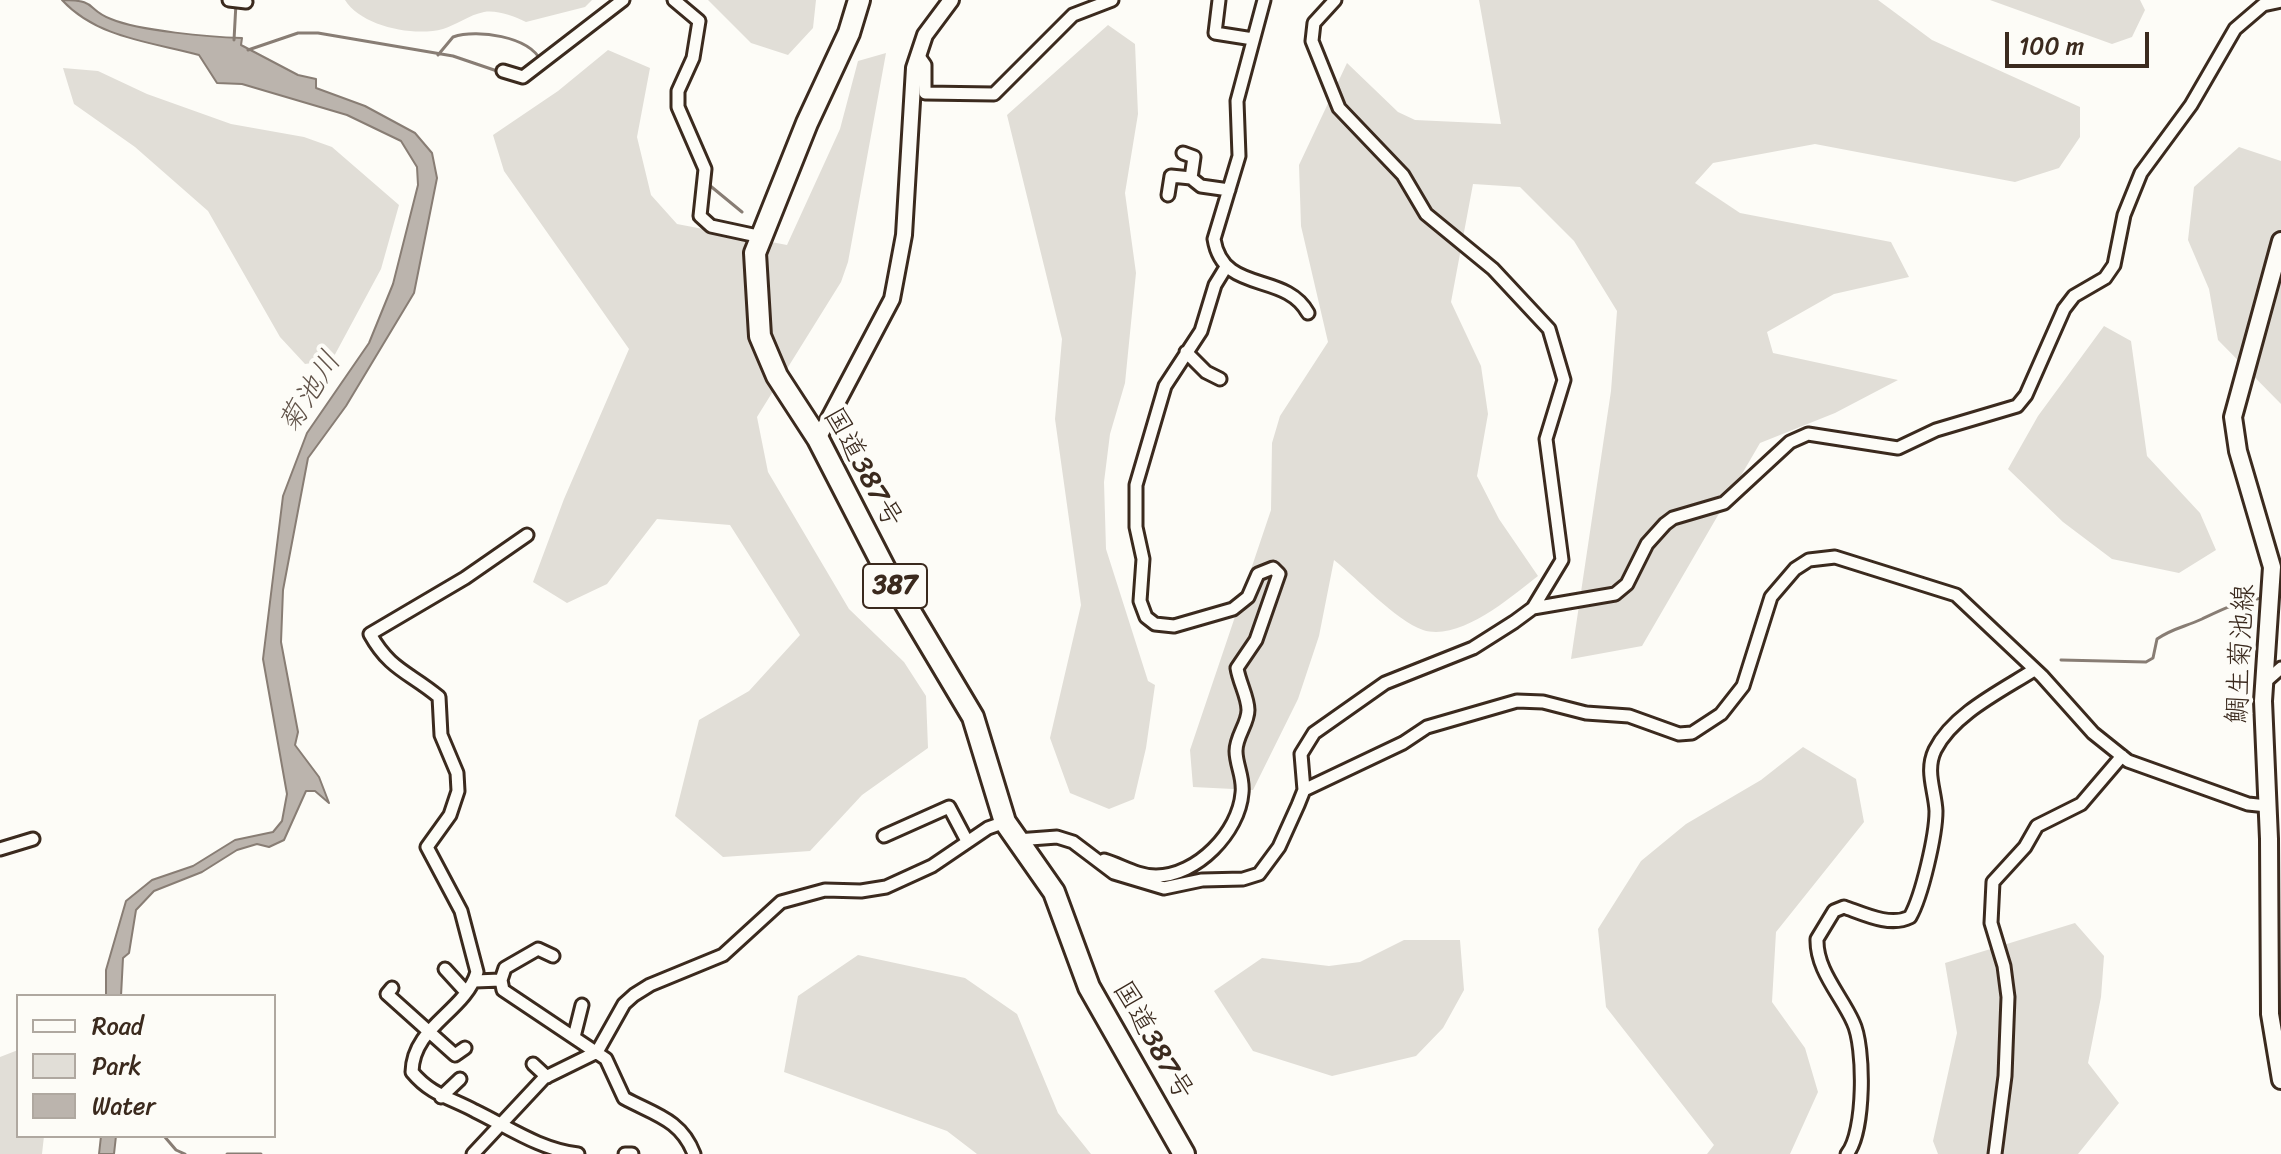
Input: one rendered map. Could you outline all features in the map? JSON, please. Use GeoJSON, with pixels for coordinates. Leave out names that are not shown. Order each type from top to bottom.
{"type":"FeatureCollection","features":[{"type":"Feature","properties":{"kind":"highway","name":"国道387号"},"geometry":{"type":"LineString","coordinates":[[859,0],[849,33],[807,123],[755,253],[760,336],[777,376],[818,439],[886,571],[973,717],[1005,822],[1054,892],[1089,987],[1184,1154]]}},
{"type":"Feature","properties":{"kind":"main road","name":"鯛生菊池線"},"geometry":{"type":"LineString","coordinates":[[2281,241],[2233,417],[2238,451],[2277,563],[2264,683],[2270,1014],[2281,1080]]}},
{"type":"Feature","properties":{"kind":"street"},"geometry":{"type":"LineString","coordinates":[[229,0],[246,2]]}},
{"type":"Feature","properties":{"kind":"street"},"geometry":{"type":"LineString","coordinates":[[503,71],[523,77],[623,0]]}},
{"type":"Feature","properties":{"kind":"street"},"geometry":{"type":"LineString","coordinates":[[674,0],[699,21],[693,58],[678,91],[678,107],[705,169],[700,216],[711,226],[762,237]]}},
{"type":"Feature","properties":{"kind":"street"},"geometry":{"type":"LineString","coordinates":[[818,439],[892,299],[904,235],[909,123],[918,55],[925,35],[951,0]]}},
{"type":"Feature","properties":{"kind":"street"},"geometry":{"type":"LineString","coordinates":[[918,55],[925,65],[925,93],[994,94],[1073,15],[1112,0]]}},
{"type":"Feature","properties":{"kind":"street"},"geometry":{"type":"LineString","coordinates":[[1219,0],[1215,33],[1253,39]]}},
{"type":"Feature","properties":{"kind":"street"},"geometry":{"type":"LineString","coordinates":[[1335,0],[1314,23],[1312,41],[1339,108],[1403,175],[1426,214],[1493,269],[1549,329],[1564,380],[1546,439],[1562,560],[1533,608]]}},
{"type":"Feature","properties":{"kind":"street"},"geometry":{"type":"LineString","coordinates":[[1262,1],[1237,101],[1239,156],[1214,239],[1216,251],[1226,267],[1249,279],[1283,290],[1300,301],[1308,313]]}},
{"type":"Feature","properties":{"kind":"street"},"geometry":{"type":"LineString","coordinates":[[1016,841],[1057,837],[1073,842],[1114,873],[1164,888],[1202,880],[1243,879],[1259,874],[1279,847],[1304,790],[1301,754],[1314,733],[1385,683],[1473,648],[1533,608],[1615,594],[1627,584],[1647,544],[1665,524],[1724,503],[1790,442],[1808,434],[1898,448],[1936,430],[2017,406],[2026,395],[2064,309],[2074,296],[2105,278],[2114,265],[2124,215],[2135,186],[2191,105],[2235,29],[2256,9],[2281,1]]}},
{"type":"Feature","properties":{"kind":"street"},"geometry":{"type":"LineString","coordinates":[[1183,153],[1194,157],[1191,178]]}},
{"type":"Feature","properties":{"kind":"street"},"geometry":{"type":"LineString","coordinates":[[1168,195],[1171,176],[1191,178],[1201,186],[1229,190]]}},
{"type":"Feature","properties":{"kind":"street"},"geometry":{"type":"LineString","coordinates":[[1100,862],[1106,859],[1143,874],[1159,876],[1181,871],[1211,850],[1231,828],[1243,791],[1236,744],[1248,709],[1237,668],[1256,640],[1279,574],[1273,568],[1258,574],[1248,597],[1233,609],[1174,626],[1155,624],[1146,617],[1140,601],[1143,559],[1136,527],[1136,485],[1165,386],[1201,331],[1215,285],[1226,267]]}},
{"type":"Feature","properties":{"kind":"street"},"geometry":{"type":"LineString","coordinates":[[1186,352],[1206,372],[1220,379]]}},
{"type":"Feature","properties":{"kind":"street"},"geometry":{"type":"LineString","coordinates":[[527,535],[465,578],[370,634],[385,660],[412,674],[439,697],[441,735],[457,773],[458,791],[450,815],[427,847],[461,911],[477,972],[475,981],[466,992],[418,1044],[412,1072],[441,1097],[501,1124],[535,1144],[578,1154]]}},
{"type":"Feature","properties":{"kind":"street"},"geometry":{"type":"LineString","coordinates":[[1304,790],[1427,727],[1517,701],[1543,702],[1586,713],[1629,716],[1679,734],[1692,733],[1721,714],[1743,686],[1771,597],[1795,569],[1823,557],[1835,557],[1956,595],[2034,670],[2093,733],[2122,756],[2198,787],[2248,804],[2267,806]]}},
{"type":"Feature","properties":{"kind":"street"},"geometry":{"type":"LineString","coordinates":[[2264,683],[2281,668]]}},
{"type":"Feature","properties":{"kind":"street"},"geometry":{"type":"LineString","coordinates":[[1847,1154],[1857,1137],[1862,1111],[1858,1036],[1826,975],[1817,939],[1834,911],[1844,907],[1879,919],[1909,919],[1919,903],[1934,825],[1930,769],[1934,752],[1965,715],[2034,670]]}},
{"type":"Feature","properties":{"kind":"street"},"geometry":{"type":"LineString","coordinates":[[1995,1154],[2005,1076],[2008,997],[2004,966],[1991,923],[1993,882],[2025,847],[2037,826],[2081,804],[2122,756]]}},
{"type":"Feature","properties":{"kind":"street"},"geometry":{"type":"LineString","coordinates":[[884,836],[949,807],[967,841]]}},
{"type":"Feature","properties":{"kind":"street"},"geometry":{"type":"LineString","coordinates":[[473,1154],[547,1077],[597,1052],[624,1004],[634,995],[650,985],[723,955],[781,902],[825,890],[861,891],[886,887],[932,866],[967,841],[1005,822]]}},
{"type":"Feature","properties":{"kind":"street"},"geometry":{"type":"LineString","coordinates":[[0,849],[33,839]]}},
{"type":"Feature","properties":{"kind":"street"},"geometry":{"type":"LineString","coordinates":[[553,956],[538,949],[505,968],[501,980],[503,990],[606,1059],[624,1098],[668,1118],[684,1134],[694,1154]]}},
{"type":"Feature","properties":{"kind":"street"},"geometry":{"type":"LineString","coordinates":[[445,969],[466,992]]}},
{"type":"Feature","properties":{"kind":"street"},"geometry":{"type":"LineString","coordinates":[[475,981],[501,980]]}},
{"type":"Feature","properties":{"kind":"street"},"geometry":{"type":"LineString","coordinates":[[392,988],[387,994],[455,1055],[465,1048]]}},
{"type":"Feature","properties":{"kind":"street"},"geometry":{"type":"LineString","coordinates":[[574,1037],[582,1005]]}},
{"type":"Feature","properties":{"kind":"street"},"geometry":{"type":"LineString","coordinates":[[533,1064],[547,1077]]}},
{"type":"Feature","properties":{"kind":"street"},"geometry":{"type":"LineString","coordinates":[[441,1097],[460,1079]]}},
{"type":"Feature","properties":{"kind":"street"},"geometry":{"type":"LineString","coordinates":[[625,1154],[632,1154]]}},
{"type":"Feature","properties":{"kind":"green space"},"geometry":{"type":"Polygon","coordinates":[[[345,0],[592,0],[585,7],[526,22],[500,13],[484,12],[443,29],[417,32],[375,23],[363,17],[345,0]]]}},
{"type":"Feature","properties":{"kind":"green space"},"geometry":{"type":"Polygon","coordinates":[[[708,0],[816,0],[813,28],[788,55],[751,43],[708,0]]]}},
{"type":"Feature","properties":{"kind":"green space"},"geometry":{"type":"Polygon","coordinates":[[[1479,0],[1878,0],[1932,40],[2080,107],[2080,137],[2059,168],[2015,182],[1815,144],[1713,163],[1695,183],[1740,213],[1891,242],[1909,277],[1834,294],[1767,332],[1773,353],[1898,380],[1835,413],[1760,443],[1642,646],[1571,659],[1611,391],[1617,311],[1574,241],[1520,187],[1473,184],[1451,302],[1481,366],[1488,414],[1477,476],[1499,519],[1538,576],[1485,615],[1453,629],[1437,632],[1423,630],[1401,618],[1334,560],[1319,636],[1298,699],[1253,790],[1193,787],[1190,750],[1271,510],[1272,443],[1280,416],[1328,342],[1301,226],[1299,165],[1347,63],[1398,112],[1415,120],[1501,124],[1479,0]]]}},
{"type":"Feature","properties":{"kind":"green space"},"geometry":{"type":"Polygon","coordinates":[[[1990,0],[2140,0],[2145,10],[2132,37],[2112,44],[1990,0]]]}},
{"type":"Feature","properties":{"kind":"green space"},"geometry":{"type":"Polygon","coordinates":[[[1108,25],[1135,44],[1138,114],[1125,193],[1136,273],[1125,383],[1110,434],[1104,482],[1106,549],[1148,681],[1155,685],[1146,748],[1134,799],[1109,809],[1070,793],[1050,738],[1081,605],[1055,419],[1062,339],[1007,115],[1108,25]]]}},
{"type":"Feature","properties":{"kind":"green space"},"geometry":{"type":"Polygon","coordinates":[[[608,50],[650,68],[637,137],[651,195],[677,224],[787,245],[840,129],[858,61],[886,53],[848,262],[841,282],[757,417],[768,472],[849,609],[904,662],[926,696],[928,748],[862,795],[810,851],[723,857],[675,816],[699,720],[749,691],[800,635],[730,525],[657,519],[607,584],[567,603],[533,582],[564,499],[629,349],[504,171],[493,135],[558,91],[608,50]]]}},
{"type":"Feature","properties":{"kind":"green space"},"geometry":{"type":"Polygon","coordinates":[[[63,68],[98,71],[147,94],[231,124],[304,137],[332,147],[399,205],[381,269],[332,360],[305,364],[280,337],[208,211],[135,147],[74,104],[63,68]]]}},
{"type":"Feature","properties":{"kind":"green space"},"geometry":{"type":"Polygon","coordinates":[[[2239,147],[2281,161],[2281,404],[2218,340],[2209,289],[2188,240],[2194,187],[2239,147]]]}},
{"type":"Feature","properties":{"kind":"green space"},"geometry":{"type":"Polygon","coordinates":[[[2104,326],[2131,341],[2147,456],[2200,513],[2216,550],[2179,573],[2112,559],[2063,522],[2008,469],[2038,416],[2104,326]]]}},
{"type":"Feature","properties":{"kind":"green space"},"geometry":{"type":"Polygon","coordinates":[[[1803,747],[1856,779],[1864,822],[1776,932],[1772,1002],[1805,1048],[1818,1092],[1790,1154],[1707,1154],[1714,1145],[1606,1007],[1598,929],[1641,861],[1686,824],[1761,780],[1803,747]]]}},
{"type":"Feature","properties":{"kind":"green space"},"geometry":{"type":"Polygon","coordinates":[[[2075,923],[2104,956],[2101,997],[2088,1063],[2119,1103],[2078,1154],[1938,1154],[1933,1141],[1957,1033],[1945,963],[2075,923]]]}},
{"type":"Feature","properties":{"kind":"green space"},"geometry":{"type":"Polygon","coordinates":[[[1404,940],[1460,940],[1464,990],[1443,1028],[1416,1056],[1332,1076],[1253,1051],[1214,991],[1262,958],[1329,966],[1360,962],[1404,940]]]}},
{"type":"Feature","properties":{"kind":"green space"},"geometry":{"type":"Polygon","coordinates":[[[858,955],[965,978],[1017,1014],[1058,1113],[1091,1154],[977,1154],[947,1131],[784,1072],[798,996],[858,955]]]}},
{"type":"Feature","properties":{"kind":"green space"},"geometry":{"type":"Polygon","coordinates":[[[16,1051],[16,1138],[44,1138],[42,1154],[0,1154],[0,1057],[16,1051]]]}},
{"type":"Feature","properties":{"kind":"water"},"geometry":{"type":"Polygon","coordinates":[[[62,0],[87,3],[111,19],[139,27],[242,38],[241,45],[298,75],[316,79],[316,88],[365,106],[415,133],[432,153],[437,178],[414,293],[346,406],[308,458],[283,590],[281,642],[298,732],[295,745],[319,777],[329,803],[315,791],[306,791],[284,840],[269,847],[257,844],[237,850],[202,872],[154,891],[136,910],[129,953],[123,958],[121,994],[106,994],[106,970],[126,901],[152,880],[193,866],[235,840],[273,832],[282,821],[287,794],[263,659],[283,496],[307,433],[369,343],[393,284],[418,185],[417,167],[401,141],[347,115],[242,84],[217,83],[199,55],[108,31],[76,13],[62,0]]]}},
{"type":"Feature","properties":{"kind":"water"},"geometry":{"type":"Polygon","coordinates":[[[101,1138],[116,1138],[114,1154],[99,1154],[101,1138]]]}},
{"type":"Feature","properties":{"kind":"waterway"},"geometry":{"type":"LineString","coordinates":[[234,40],[236,3]]}},
{"type":"Feature","properties":{"kind":"waterway"},"geometry":{"type":"LineString","coordinates":[[248,50],[298,33],[318,33],[453,56],[500,72]]}},
{"type":"Feature","properties":{"kind":"waterway"},"geometry":{"type":"LineString","coordinates":[[438,55],[453,37],[488,34],[526,46],[541,61]]}},
{"type":"Feature","properties":{"kind":"waterway"},"geometry":{"type":"LineString","coordinates":[[708,184],[742,212]]}},
{"type":"Feature","properties":{"kind":"waterway"},"geometry":{"type":"LineString","coordinates":[[2061,660],[2146,662],[2153,658],[2157,639],[2163,635],[2231,606],[2262,598]]}},
{"type":"Feature","properties":{"kind":"waterway"},"geometry":{"type":"LineString","coordinates":[[166,1138],[176,1150],[185,1154]]}},
{"type":"Feature","properties":{"kind":"waterway"},"geometry":{"type":"LineString","coordinates":[[227,1154],[261,1154]]}},
{"type":"Feature","properties":{"kind":"water label","name":"菊池川"},"geometry":{"type":"Point","coordinates":[311,393]}}]}
